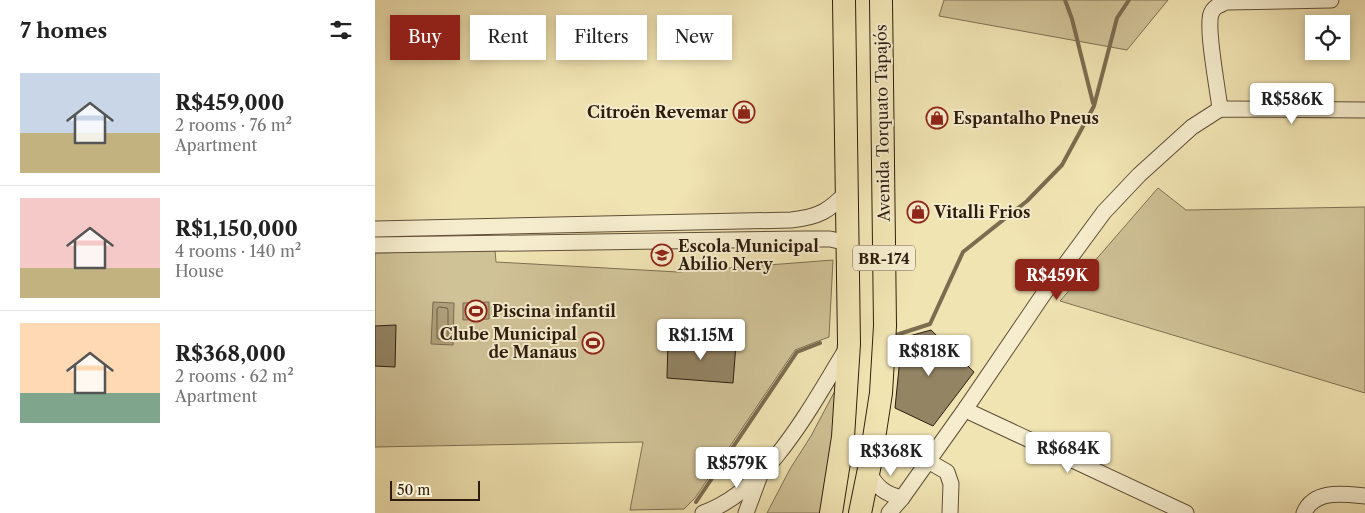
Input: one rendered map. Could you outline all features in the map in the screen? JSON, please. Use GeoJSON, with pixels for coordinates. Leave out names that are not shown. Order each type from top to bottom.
{"type":"FeatureCollection","features":[{"type":"Feature","properties":{"kind":"highway","name":"BR-174"},"geometry":{"type":"LineString","coordinates":[[831,513],[843,437],[849,344],[844,0]]}},
{"type":"Feature","properties":{"kind":"highway","name":"Avenida Torquato Tapajós"},"geometry":{"type":"LineString","coordinates":[[860,513],[869,472],[881,393],[885,326],[881,0]]}},
{"type":"Feature","properties":{"kind":"street"},"geometry":{"type":"LineString","coordinates":[[1220,109],[1210,30],[1211,14],[1216,6],[1226,2],[1331,0]]}},
{"type":"Feature","properties":{"kind":"street"},"geometry":{"type":"LineString","coordinates":[[889,513],[902,498],[1045,292],[1104,212],[1139,175],[1192,127],[1220,109],[1365,110]]}},
{"type":"Feature","properties":{"kind":"street"},"geometry":{"type":"LineString","coordinates":[[375,229],[712,222],[806,218],[821,214],[834,206],[848,191]]}},
{"type":"Feature","properties":{"kind":"street"},"geometry":{"type":"LineString","coordinates":[[712,222],[713,240]]}},
{"type":"Feature","properties":{"kind":"street"},"geometry":{"type":"LineString","coordinates":[[570,224],[571,242]]}},
{"type":"Feature","properties":{"kind":"street"},"geometry":{"type":"LineString","coordinates":[[424,228],[425,244]]}},
{"type":"Feature","properties":{"kind":"street"},"geometry":{"type":"LineString","coordinates":[[375,245],[806,239],[831,239],[848,243]]}},
{"type":"Feature","properties":{"kind":"street"},"geometry":{"type":"LineString","coordinates":[[706,512],[732,498],[759,476],[781,450],[849,344]]}},
{"type":"Feature","properties":{"kind":"street"},"geometry":{"type":"LineString","coordinates":[[966,408],[972,413],[1186,513]]}},
{"type":"Feature","properties":{"kind":"street"},"geometry":{"type":"LineString","coordinates":[[928,461],[947,472],[951,484],[951,513]]}},
{"type":"Feature","properties":{"kind":"street"},"geometry":{"type":"LineString","coordinates":[[869,472],[878,487],[902,498]]}},
{"type":"Feature","properties":{"kind":"street"},"geometry":{"type":"LineString","coordinates":[[746,513],[759,476]]}},
{"type":"Feature","properties":{"kind":"street"},"geometry":{"type":"LineString","coordinates":[[1304,513],[1308,505],[1315,499],[1328,495],[1347,494],[1365,496]]}},
{"type":"Feature","properties":{"kind":"shaded area"},"geometry":{"type":"Polygon","coordinates":[[[944,0],[1168,0],[1127,50],[939,16],[944,0]]]}},
{"type":"Feature","properties":{"kind":"shaded area"},"geometry":{"type":"Polygon","coordinates":[[[1158,188],[1186,210],[1365,207],[1365,393],[1060,301],[1158,188]]]}},
{"type":"Feature","properties":{"kind":"shaded area","name":"Clube Municipal de Manaus"},"geometry":{"type":"Polygon","coordinates":[[[495,250],[496,262],[678,272],[833,260],[829,337],[795,350],[695,498],[684,509],[630,510],[643,442],[375,447],[375,253],[495,250]]]}},
{"type":"Feature","properties":{"kind":"shaded area"},"geometry":{"type":"Polygon","coordinates":[[[838,385],[833,442],[820,513],[767,513],[790,469],[811,436],[838,385]]]}},
{"type":"Feature","properties":{"kind":"water"},"geometry":{"type":"Polygon","coordinates":[[[433,302],[454,303],[453,345],[431,344],[433,302]]]}},
{"type":"Feature","properties":{"kind":"water","name":"Piscina infantil"},"geometry":{"type":"Polygon","coordinates":[[[489,302],[489,319],[463,320],[463,303],[489,302]]]}},
{"type":"Feature","properties":{"kind":"building"},"geometry":{"type":"Polygon","coordinates":[[[396,325],[395,367],[375,366],[375,326],[396,325]]]}},
{"type":"Feature","properties":{"kind":"building"},"geometry":{"type":"Polygon","coordinates":[[[931,330],[974,372],[933,426],[895,408],[902,338],[931,330]]]}},
{"type":"Feature","properties":{"kind":"building"},"geometry":{"type":"Polygon","coordinates":[[[668,340],[736,344],[733,383],[667,378],[668,340]]]}},
{"type":"Feature","properties":{"kind":"waterway"},"geometry":{"type":"LineString","coordinates":[[1065,0],[1072,19],[1093,103]]}},
{"type":"Feature","properties":{"kind":"waterway"},"geometry":{"type":"LineString","coordinates":[[896,335],[930,324],[963,252],[1027,201],[1062,165],[1094,106],[1117,18],[1129,0]]}},
{"type":"Feature","properties":{"kind":"waterway"},"geometry":{"type":"LineString","coordinates":[[696,502],[797,352],[820,343]]}},
{"type":"Feature","properties":{"kind":"place","name":"Citroën Revemar"},"geometry":{"type":"Point","coordinates":[744,112]}},
{"type":"Feature","properties":{"kind":"place","name":"Espantalho Pneus"},"geometry":{"type":"Point","coordinates":[937,118]}},
{"type":"Feature","properties":{"kind":"place","name":"Vitalli Frios"},"geometry":{"type":"Point","coordinates":[918,212]}},
{"type":"Feature","properties":{"kind":"place","name":"Escola Municipal Abílio Nery"},"geometry":{"type":"Point","coordinates":[662,255]}},
{"type":"Feature","properties":{"kind":"place","name":"Piscina infantil"},"geometry":{"type":"Point","coordinates":[476,311]}},
{"type":"Feature","properties":{"kind":"place","name":"Clube Municipal de Manaus"},"geometry":{"type":"Point","coordinates":[593,343]}}]}
